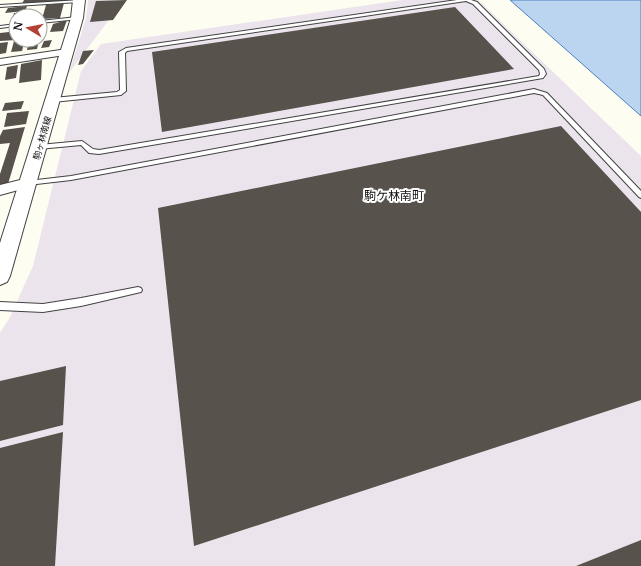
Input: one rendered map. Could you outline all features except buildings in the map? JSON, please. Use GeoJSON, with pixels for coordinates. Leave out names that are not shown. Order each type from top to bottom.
{"type":"FeatureCollection","features":[{"type":"Feature","properties":{"kind":"street","name":"駒ヶ林南線"},"geometry":{"type":"LineString","coordinates":[[0,276],[77,18],[79,0]]}},
{"type":"Feature","properties":{"kind":"street"},"geometry":{"type":"LineString","coordinates":[[0,62],[67,52]]}},
{"type":"Feature","properties":{"kind":"street"},"geometry":{"type":"LineString","coordinates":[[0,190],[28,183]]}},
{"type":"Feature","properties":{"kind":"lane"},"geometry":{"type":"LineString","coordinates":[[0,6],[79,0]]}},
{"type":"Feature","properties":{"kind":"lane"},"geometry":{"type":"LineString","coordinates":[[39,147],[82,143],[91,151],[99,152],[541,77],[543,74],[542,70],[475,3],[466,0],[126,50],[122,52],[123,91],[118,94],[53,100]]}},
{"type":"Feature","properties":{"kind":"lane"},"geometry":{"type":"LineString","coordinates":[[48,21],[77,18]]}},
{"type":"Feature","properties":{"kind":"lane"},"geometry":{"type":"LineString","coordinates":[[28,183],[71,178],[534,91],[545,94],[641,195]]}},
{"type":"Feature","properties":{"kind":"lane"},"geometry":{"type":"LineString","coordinates":[[0,306],[43,308],[138,290]]}},
{"type":"Feature","properties":{"kind":"shaded area"},"geometry":{"type":"Polygon","coordinates":[[[88,0],[124,0],[69,73],[86,18],[88,0]]]}},
{"type":"Feature","properties":{"kind":"shaded area"},"geometry":{"type":"Polygon","coordinates":[[[402,0],[478,0],[641,156],[641,566],[0,566],[0,333],[10,317],[33,266],[81,71],[101,44],[402,0]]]}},
{"type":"Feature","properties":{"kind":"water"},"geometry":{"type":"Polygon","coordinates":[[[510,0],[641,0],[641,116],[510,0]]]}},
{"type":"Feature","properties":{"kind":"district","name":"駒ケ林南町"},"geometry":{"type":"Point","coordinates":[394,195]}}]}
